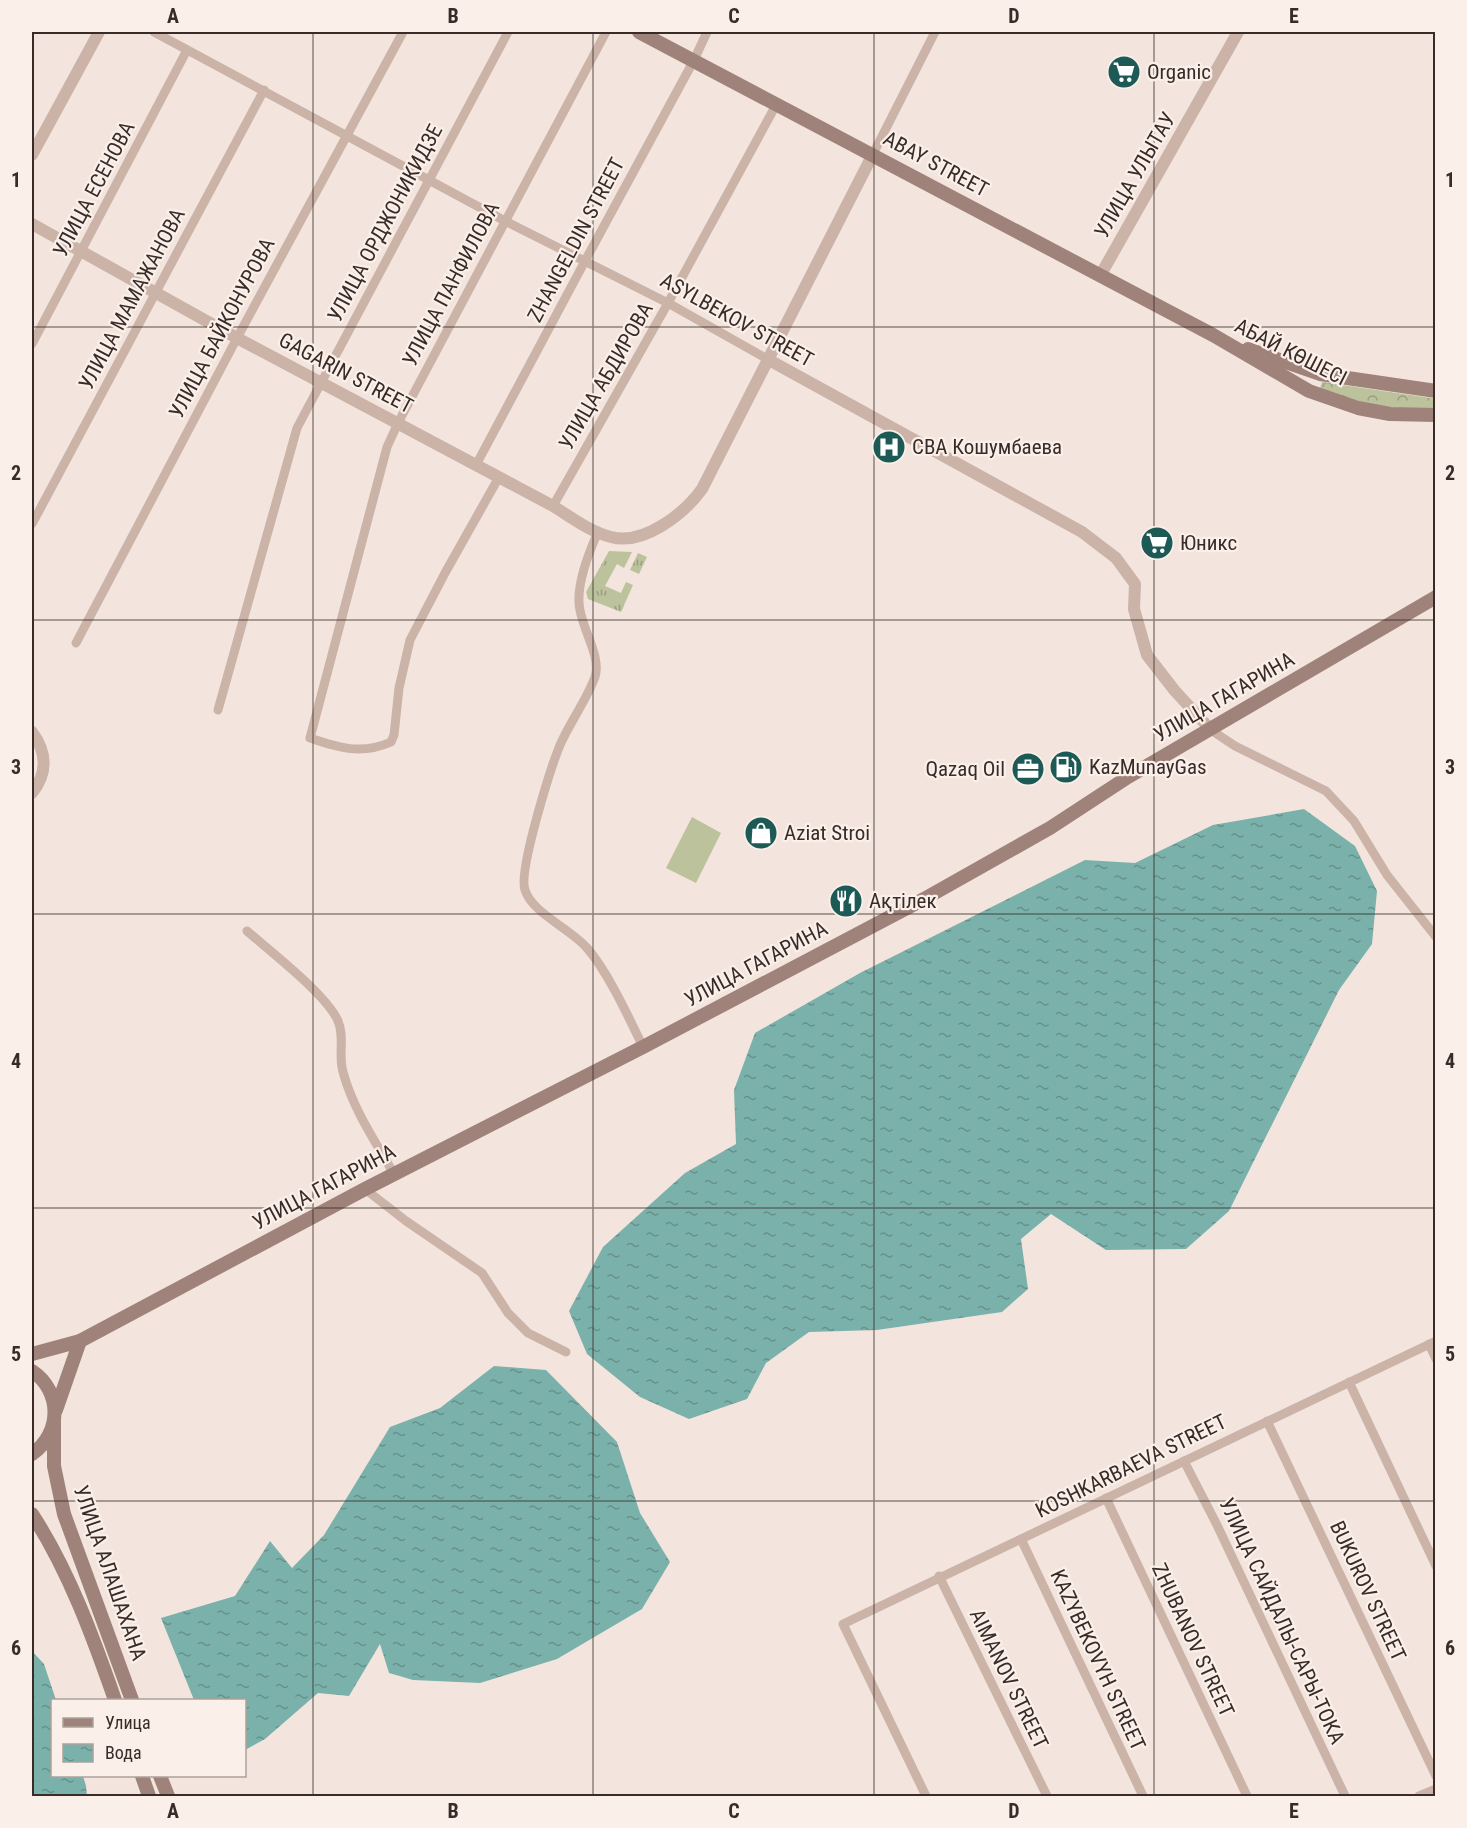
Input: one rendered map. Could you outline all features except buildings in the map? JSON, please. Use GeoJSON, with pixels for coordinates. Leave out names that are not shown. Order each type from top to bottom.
{"type":"FeatureCollection","features":[{"type":"Feature","properties":{"kind":"main road","name":"ABAY STREET"},"geometry":{"type":"LineString","coordinates":[[639,32],[1213,335]]}},
{"type":"Feature","properties":{"kind":"main road","name":"АБАЙ КӨШЕСІ"},"geometry":{"type":"LineString","coordinates":[[1213,335],[1320,374],[1436,391]]}},
{"type":"Feature","properties":{"kind":"main road","name":"АБАЙ КӨШЕСІ"},"geometry":{"type":"LineString","coordinates":[[1213,335],[1309,391],[1332,400],[1390,414],[1436,415]]}},
{"type":"Feature","properties":{"kind":"main road","name":"УЛИЦА ГАГАРИНА"},"geometry":{"type":"LineString","coordinates":[[32,1354],[80,1341],[365,1189],[643,1047],[924,899],[1050,828],[1128,777],[1436,597]]}},
{"type":"Feature","properties":{"kind":"main road"},"geometry":{"type":"LineString","coordinates":[[32,1454],[46,1440],[80,1341]]}},
{"type":"Feature","properties":{"kind":"main road"},"geometry":{"type":"LineString","coordinates":[[32,1371],[46,1383],[51,1393],[55,1418]]}},
{"type":"Feature","properties":{"kind":"main road","name":"УЛИЦА АЛАШАХАНА"},"geometry":{"type":"LineString","coordinates":[[55,1418],[54,1466],[64,1514],[131,1699]]}},
{"type":"Feature","properties":{"kind":"main road","name":"УЛИЦА АЛАШАХАНА"},"geometry":{"type":"LineString","coordinates":[[32,1514],[50,1545],[79,1606],[114,1699]]}},
{"type":"Feature","properties":{"kind":"main road"},"geometry":{"type":"LineString","coordinates":[[142,1777],[149,1797]]}},
{"type":"Feature","properties":{"kind":"main road"},"geometry":{"type":"LineString","coordinates":[[160,1777],[168,1797]]}},
{"type":"Feature","properties":{"kind":"street"},"geometry":{"type":"LineString","coordinates":[[32,155],[99,32]]}},
{"type":"Feature","properties":{"kind":"street","name":"ASYLBEKOV STREET"},"geometry":{"type":"LineString","coordinates":[[154,32],[505,221],[668,303],[1072,527],[1116,558],[1135,584],[1134,609],[1147,655],[1211,730]]}},
{"type":"Feature","properties":{"kind":"street","name":"УЛИЦА БАЙКОНУРОВА"},"geometry":{"type":"LineString","coordinates":[[76,643],[237,338],[403,32]]}},
{"type":"Feature","properties":{"kind":"street","name":"УЛИЦА ОРДЖОНИКИДЗЕ"},"geometry":{"type":"LineString","coordinates":[[218,710],[297,428],[508,32]]}},
{"type":"Feature","properties":{"kind":"street","name":"УЛИЦА ПАНФИЛОВА"},"geometry":{"type":"LineString","coordinates":[[499,477],[410,640],[399,688],[394,735],[391,742],[359,750],[343,749],[310,738],[387,447],[606,32]]}},
{"type":"Feature","properties":{"kind":"street","name":"ZHANGELDIN STREET"},"geometry":{"type":"LineString","coordinates":[[476,465],[707,32]]}},
{"type":"Feature","properties":{"kind":"street"},"geometry":{"type":"LineString","coordinates":[[769,360],[935,32]]}},
{"type":"Feature","properties":{"kind":"street","name":"УЛИЦА УЛЫТАУ"},"geometry":{"type":"LineString","coordinates":[[1100,276],[1238,32]]}},
{"type":"Feature","properties":{"kind":"street","name":"УЛИЦА ЕСЕНОВА"},"geometry":{"type":"LineString","coordinates":[[32,344],[187,50]]}},
{"type":"Feature","properties":{"kind":"street","name":"УЛИЦА МАМАЖАНОВА"},"geometry":{"type":"LineString","coordinates":[[32,524],[264,90]]}},
{"type":"Feature","properties":{"kind":"street","name":"УЛИЦА АБДИРОВА"},"geometry":{"type":"LineString","coordinates":[[553,506],[668,303],[776,105]]}},
{"type":"Feature","properties":{"kind":"street","name":"GAGARIN STREET"},"geometry":{"type":"LineString","coordinates":[[32,224],[156,294],[598,532],[622,539],[662,526],[694,500],[702,489],[769,360]]}},
{"type":"Feature","properties":{"kind":"street"},"geometry":{"type":"LineString","coordinates":[[598,532],[589,555],[579,601],[581,616],[594,656],[596,673],[588,695],[560,745],[532,837],[523,882],[529,899],[580,941],[597,962],[643,1047]]}},
{"type":"Feature","properties":{"kind":"street"},"geometry":{"type":"LineString","coordinates":[[1211,730],[1234,746],[1326,791],[1354,821],[1387,875],[1436,937]]}},
{"type":"Feature","properties":{"kind":"street"},"geometry":{"type":"LineString","coordinates":[[32,732],[45,758],[40,781],[32,793]]}},
{"type":"Feature","properties":{"kind":"street"},"geometry":{"type":"LineString","coordinates":[[248,931],[320,996],[338,1021],[341,1034],[341,1066],[347,1088],[356,1109],[394,1174]]}},
{"type":"Feature","properties":{"kind":"street"},"geometry":{"type":"LineString","coordinates":[[365,1189],[482,1274],[508,1313],[528,1333],[566,1352]]}},
{"type":"Feature","properties":{"kind":"street"},"geometry":{"type":"LineString","coordinates":[[1432,1343],[1436,1359]]}},
{"type":"Feature","properties":{"kind":"street","name":"KOSHKARBAEVA STREET"},"geometry":{"type":"LineString","coordinates":[[926,1797],[843,1624],[939,1576],[1432,1343]]}},
{"type":"Feature","properties":{"kind":"street"},"geometry":{"type":"LineString","coordinates":[[1349,1382],[1436,1566]]}},
{"type":"Feature","properties":{"kind":"street","name":"BUKUROV STREET"},"geometry":{"type":"LineString","coordinates":[[1267,1421],[1436,1776]]}},
{"type":"Feature","properties":{"kind":"street","name":"УЛИЦА САЙДАЛЫ-САРЫ-ТОКА"},"geometry":{"type":"LineString","coordinates":[[1184,1461],[1217,1525],[1345,1797]]}},
{"type":"Feature","properties":{"kind":"street","name":"ZHUBANOV STREET"},"geometry":{"type":"LineString","coordinates":[[1106,1498],[1247,1797]]}},
{"type":"Feature","properties":{"kind":"street","name":"KAZYBEKOVYH STREET"},"geometry":{"type":"LineString","coordinates":[[1021,1539],[1143,1797]]}},
{"type":"Feature","properties":{"kind":"street","name":"AIMANOV STREET"},"geometry":{"type":"LineString","coordinates":[[939,1576],[1047,1797]]}},
{"type":"Feature","properties":{"kind":"street"},"geometry":{"type":"LineString","coordinates":[[1419,1797],[1436,1789]]}},
{"type":"Feature","properties":{"kind":"green space"},"geometry":{"type":"Polygon","coordinates":[[[1322,382],[1431,398],[1435,399],[1435,409],[1391,408],[1362,402],[1320,388],[1322,382]]]}},
{"type":"Feature","properties":{"kind":"green space"},"geometry":{"type":"Polygon","coordinates":[[[609,551],[632,552],[624,568],[617,564],[605,586],[621,593],[626,582],[633,585],[621,612],[588,599],[586,592],[609,551]]]}},
{"type":"Feature","properties":{"kind":"green space"},"geometry":{"type":"Polygon","coordinates":[[[638,553],[647,557],[639,574],[630,570],[638,553]]]}},
{"type":"Feature","properties":{"kind":"green space"},"geometry":{"type":"Polygon","coordinates":[[[692,817],[721,833],[696,883],[666,868],[692,817]]]}},
{"type":"Feature","properties":{"kind":"water"},"geometry":{"type":"Polygon","coordinates":[[[1304,809],[1355,846],[1377,891],[1372,944],[1339,990],[1229,1211],[1186,1249],[1106,1250],[1051,1214],[1021,1239],[1028,1289],[1002,1312],[877,1330],[809,1332],[766,1363],[747,1399],[689,1419],[640,1397],[587,1354],[569,1311],[603,1247],[685,1173],[736,1144],[734,1090],[755,1033],[860,973],[1085,860],[1135,863],[1213,825],[1304,809]]]}},
{"type":"Feature","properties":{"kind":"water"},"geometry":{"type":"Polygon","coordinates":[[[494,1366],[546,1370],[617,1442],[640,1513],[670,1562],[642,1609],[557,1659],[480,1683],[413,1680],[389,1673],[380,1644],[349,1696],[318,1693],[265,1739],[246,1749],[246,1699],[194,1699],[161,1618],[235,1596],[270,1541],[292,1568],[324,1535],[390,1427],[440,1408],[494,1366]]]}},
{"type":"Feature","properties":{"kind":"water"},"geometry":{"type":"Polygon","coordinates":[[[32,1651],[44,1664],[56,1699],[51,1699],[51,1777],[83,1777],[87,1796],[32,1796],[32,1651]]]}},
{"type":"Feature","properties":{"kind":"place","name":"Organic"},"geometry":{"type":"Point","coordinates":[1124,72]}},
{"type":"Feature","properties":{"kind":"place","name":"СВА Кошумбаева"},"geometry":{"type":"Point","coordinates":[889,447]}},
{"type":"Feature","properties":{"kind":"place","name":"Юникс"},"geometry":{"type":"Point","coordinates":[1157,543]}},
{"type":"Feature","properties":{"kind":"place","name":"KazMunayGas"},"geometry":{"type":"Point","coordinates":[1066,767]}},
{"type":"Feature","properties":{"kind":"place","name":"Qazaq Oil"},"geometry":{"type":"Point","coordinates":[1028,769]}},
{"type":"Feature","properties":{"kind":"place","name":"Aziat Stroi"},"geometry":{"type":"Point","coordinates":[761,833]}},
{"type":"Feature","properties":{"kind":"place","name":"Ақтілек"},"geometry":{"type":"Point","coordinates":[846,901]}}]}
